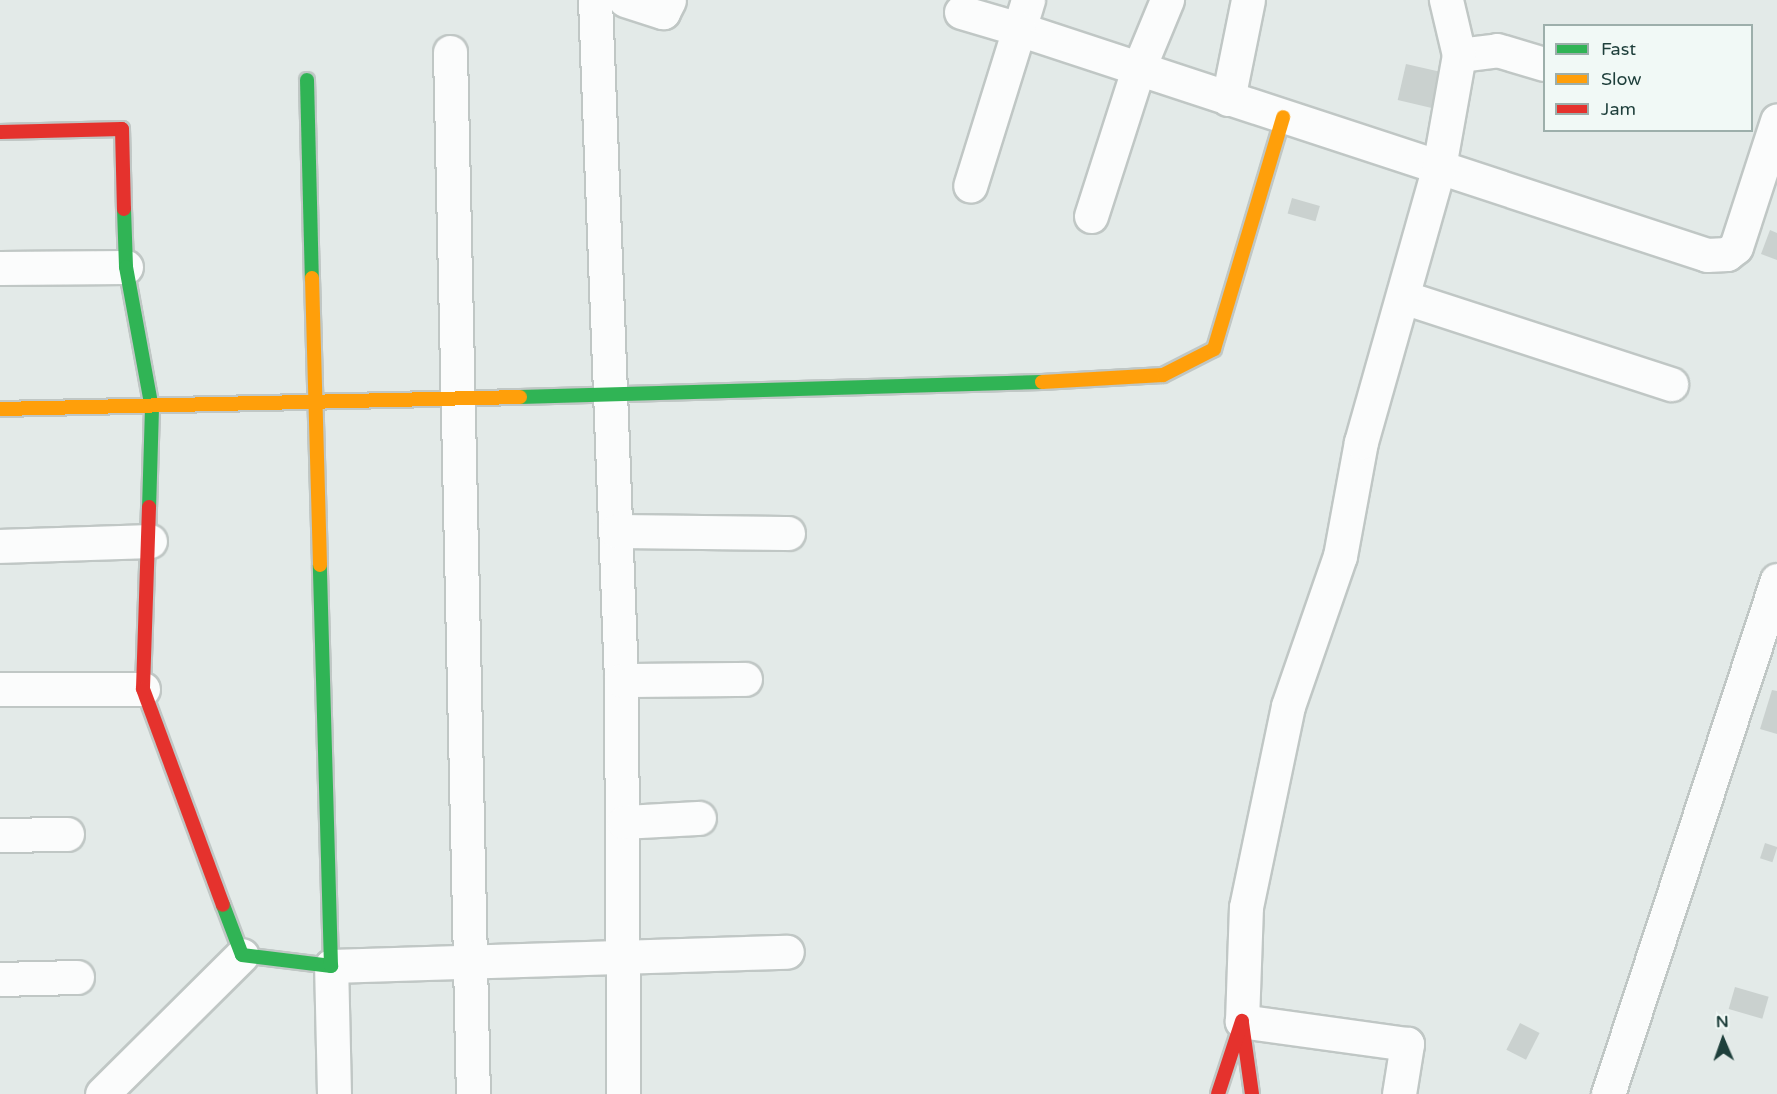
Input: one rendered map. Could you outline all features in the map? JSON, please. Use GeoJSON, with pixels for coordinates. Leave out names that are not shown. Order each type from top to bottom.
{"type":"FeatureCollection","features":[{"type":"Feature","properties":{"kind":"street"},"geometry":{"type":"LineString","coordinates":[[595,0],[621,680],[624,822],[623,1094]]}},
{"type":"Feature","properties":{"kind":"street"},"geometry":{"type":"LineString","coordinates":[[625,0],[663,12],[669,0]]}},
{"type":"Feature","properties":{"kind":"street"},"geometry":{"type":"LineString","coordinates":[[1091,216],[1138,70],[1167,0]]}},
{"type":"Feature","properties":{"kind":"street"},"geometry":{"type":"LineString","coordinates":[[1228,99],[1248,0]]}},
{"type":"Feature","properties":{"kind":"street"},"geometry":{"type":"LineString","coordinates":[[1252,1094],[1242,1021],[1246,907],[1288,706],[1340,556],[1361,442],[1439,167],[1459,55],[1446,0]]}},
{"type":"Feature","properties":{"kind":"street"},"geometry":{"type":"LineString","coordinates":[[962,12],[1023,15],[1138,70],[1717,255],[1736,247],[1767,128]]}},
{"type":"Feature","properties":{"kind":"street"},"geometry":{"type":"LineString","coordinates":[[970,186],[1023,15]]}},
{"type":"Feature","properties":{"kind":"street"},"geometry":{"type":"LineString","coordinates":[[1459,55],[1497,50],[1543,62]]}},
{"type":"Feature","properties":{"kind":"street"},"geometry":{"type":"LineString","coordinates":[[450,52],[461,400],[473,1094]]}},
{"type":"Feature","properties":{"kind":"street"},"geometry":{"type":"LineString","coordinates":[[307,80],[334,1094]]}},
{"type":"Feature","properties":{"kind":"street"},"geometry":{"type":"LineString","coordinates":[[0,409],[152,408],[611,397],[953,387],[1163,375],[1214,349],[1283,117]]}},
{"type":"Feature","properties":{"kind":"street"},"geometry":{"type":"LineString","coordinates":[[0,132],[122,129],[126,267],[152,408],[150,542],[143,689],[242,956]]}},
{"type":"Feature","properties":{"kind":"street"},"geometry":{"type":"LineString","coordinates":[[0,268],[126,267]]}},
{"type":"Feature","properties":{"kind":"street"},"geometry":{"type":"LineString","coordinates":[[1403,297],[1671,384]]}},
{"type":"Feature","properties":{"kind":"street"},"geometry":{"type":"LineString","coordinates":[[616,531],[788,533]]}},
{"type":"Feature","properties":{"kind":"street"},"geometry":{"type":"LineString","coordinates":[[0,546],[150,542]]}},
{"type":"Feature","properties":{"kind":"street"},"geometry":{"type":"LineString","coordinates":[[1608,1094],[1777,579]]}},
{"type":"Feature","properties":{"kind":"street"},"geometry":{"type":"LineString","coordinates":[[621,680],[745,679]]}},
{"type":"Feature","properties":{"kind":"street"},"geometry":{"type":"LineString","coordinates":[[0,689],[143,689]]}},
{"type":"Feature","properties":{"kind":"street"},"geometry":{"type":"LineString","coordinates":[[624,822],[699,818]]}},
{"type":"Feature","properties":{"kind":"street"},"geometry":{"type":"LineString","coordinates":[[0,835],[67,834]]}},
{"type":"Feature","properties":{"kind":"street"},"geometry":{"type":"LineString","coordinates":[[242,956],[331,966],[787,952]]}},
{"type":"Feature","properties":{"kind":"street"},"geometry":{"type":"LineString","coordinates":[[102,1094],[242,956]]}},
{"type":"Feature","properties":{"kind":"street"},"geometry":{"type":"LineString","coordinates":[[0,979],[77,977]]}},
{"type":"Feature","properties":{"kind":"street"},"geometry":{"type":"LineString","coordinates":[[1218,1094],[1242,1021]]}},
{"type":"Feature","properties":{"kind":"street"},"geometry":{"type":"LineString","coordinates":[[1242,1021],[1407,1044],[1399,1094]]}},
{"type":"Feature","properties":{"kind":"building"},"geometry":{"type":"Polygon","coordinates":[[[1406,64],[1441,72],[1433,108],[1398,100],[1406,64]]]}},
{"type":"Feature","properties":{"kind":"building"},"geometry":{"type":"Polygon","coordinates":[[[1292,198],[1320,206],[1315,221],[1288,213],[1292,198]]]}},
{"type":"Feature","properties":{"kind":"building"},"geometry":{"type":"Polygon","coordinates":[[[1770,230],[1777,233],[1777,260],[1761,254],[1770,230]]]}},
{"type":"Feature","properties":{"kind":"building"},"geometry":{"type":"Polygon","coordinates":[[[1772,690],[1777,691],[1777,734],[1760,729],[1772,690]]]}},
{"type":"Feature","properties":{"kind":"building"},"geometry":{"type":"Polygon","coordinates":[[[1765,843],[1777,847],[1772,862],[1760,858],[1765,843]]]}},
{"type":"Feature","properties":{"kind":"building"},"geometry":{"type":"Polygon","coordinates":[[[1735,987],[1769,997],[1762,1019],[1729,1009],[1735,987]]]}},
{"type":"Feature","properties":{"kind":"building"},"geometry":{"type":"Polygon","coordinates":[[[1520,1023],[1540,1033],[1526,1060],[1506,1050],[1520,1023]]]}},
{"type":"Feature","properties":{"kind":"traffic: fast"},"geometry":{"type":"LineString","coordinates":[[307,80],[312,278]]}},
{"type":"Feature","properties":{"kind":"traffic: fast"},"geometry":{"type":"LineString","coordinates":[[124,209],[126,267],[152,408],[149,507]]}},
{"type":"Feature","properties":{"kind":"traffic: fast"},"geometry":{"type":"LineString","coordinates":[[520,397],[1042,382]]}},
{"type":"Feature","properties":{"kind":"traffic: fast"},"geometry":{"type":"LineString","coordinates":[[223,905],[242,955],[331,966],[320,565]]}},
{"type":"Feature","properties":{"kind":"traffic: slow"},"geometry":{"type":"LineString","coordinates":[[1042,382],[1163,375],[1214,349],[1283,117]]}},
{"type":"Feature","properties":{"kind":"traffic: slow"},"geometry":{"type":"LineString","coordinates":[[312,278],[320,565]]}},
{"type":"Feature","properties":{"kind":"traffic: slow"},"geometry":{"type":"LineString","coordinates":[[0,409],[520,397]]}},
{"type":"Feature","properties":{"kind":"traffic: jam"},"geometry":{"type":"LineString","coordinates":[[0,132],[122,129],[124,209]]}},
{"type":"Feature","properties":{"kind":"traffic: jam"},"geometry":{"type":"LineString","coordinates":[[149,507],[143,689],[223,905]]}},
{"type":"Feature","properties":{"kind":"traffic: jam"},"geometry":{"type":"LineString","coordinates":[[1218,1094],[1242,1021]]}},
{"type":"Feature","properties":{"kind":"traffic: jam"},"geometry":{"type":"LineString","coordinates":[[1242,1023],[1252,1094]]}}]}
